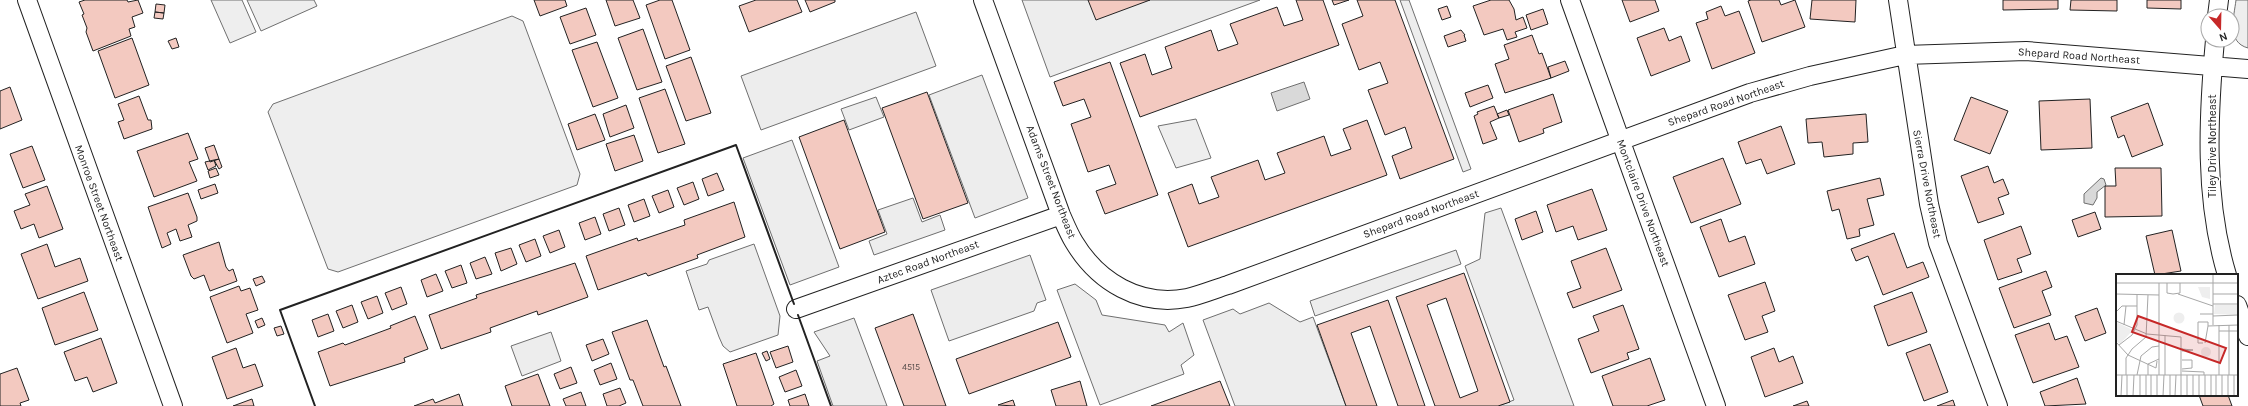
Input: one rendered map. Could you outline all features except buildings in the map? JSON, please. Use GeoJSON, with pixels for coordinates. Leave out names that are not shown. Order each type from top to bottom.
{"type":"FeatureCollection","features":[{"type":"Feature","properties":{"kind":"street","name":"Monroe Street Northeast"},"geometry":{"type":"LineString","coordinates":[[26,0],[173,406]]}},
{"type":"Feature","properties":{"kind":"street","name":"Adams Street Northeast"},"geometry":{"type":"LineString","coordinates":[[983,0],[1061,215],[1074,243],[1111,283],[1133,295],[1156,299],[1187,298],[1228,285]]}},
{"type":"Feature","properties":{"kind":"street","name":"Montclaire Drive Northeast"},"geometry":{"type":"LineString","coordinates":[[1570,0],[1716,406]]}},
{"type":"Feature","properties":{"kind":"street","name":"Sierra Drive Northeast"},"geometry":{"type":"LineString","coordinates":[[1898,0],[1905,56],[1929,204],[1938,243],[1998,406]]}},
{"type":"Feature","properties":{"kind":"street","name":"Tiley Drive Northeast"},"geometry":{"type":"LineString","coordinates":[[2214,48],[2212,66],[2210,186],[2214,217],[2227,274]]}},
{"type":"Feature","properties":{"kind":"street","name":"Shepard Road Northeast"},"geometry":{"type":"LineString","coordinates":[[1228,285],[1750,93],[1810,76],[1905,56],[2026,51],[2248,68]]}},
{"type":"Feature","properties":{"kind":"street","name":"Aztec Road Northeast"},"geometry":{"type":"LineString","coordinates":[[796,310],[1061,215]]}},
{"type":"Feature","properties":{"kind":"street"},"geometry":{"type":"LineString","coordinates":[[2238,308],[2248,336]]}},
{"type":"Feature","properties":{"kind":"shaded area"},"geometry":{"type":"Polygon","coordinates":[[[211,0],[242,0],[256,32],[230,43],[211,0]]]}},
{"type":"Feature","properties":{"kind":"shaded area"},"geometry":{"type":"Polygon","coordinates":[[[247,0],[314,0],[317,6],[261,31],[247,0]]]}},
{"type":"Feature","properties":{"kind":"shaded area"},"geometry":{"type":"Polygon","coordinates":[[[1022,0],[1260,0],[1050,77],[1022,0]]]}},
{"type":"Feature","properties":{"kind":"shaded area"},"geometry":{"type":"Polygon","coordinates":[[[1400,0],[1409,0],[1471,169],[1463,172],[1400,0]]]}},
{"type":"Feature","properties":{"kind":"shaded area"},"geometry":{"type":"Polygon","coordinates":[[[2236,0],[2248,0],[2248,48],[2240,44],[2240,8],[2235,8],[2236,0]]]}},
{"type":"Feature","properties":{"kind":"shaded area"},"geometry":{"type":"Polygon","coordinates":[[[916,12],[936,66],[761,130],[741,76],[916,12]]]}},
{"type":"Feature","properties":{"kind":"shaded area"},"geometry":{"type":"Polygon","coordinates":[[[512,16],[523,21],[580,174],[577,185],[338,272],[328,269],[268,112],[273,104],[512,16]]]}},
{"type":"Feature","properties":{"kind":"shaded area"},"geometry":{"type":"Polygon","coordinates":[[[982,75],[1028,198],[975,218],[929,95],[982,75]]]}},
{"type":"Feature","properties":{"kind":"shaded area"},"geometry":{"type":"Polygon","coordinates":[[[1304,82],[1310,99],[1277,111],[1271,93],[1304,82]]]}},
{"type":"Feature","properties":{"kind":"shaded area"},"geometry":{"type":"Polygon","coordinates":[[[876,97],[884,117],[849,130],[841,109],[876,97]]]}},
{"type":"Feature","properties":{"kind":"shaded area"},"geometry":{"type":"Polygon","coordinates":[[[1196,119],[1211,158],[1176,168],[1158,126],[1196,119]]]}},
{"type":"Feature","properties":{"kind":"shaded area"},"geometry":{"type":"Polygon","coordinates":[[[792,140],[839,267],[790,285],[743,158],[792,140]]]}},
{"type":"Feature","properties":{"kind":"shaded area"},"geometry":{"type":"Polygon","coordinates":[[[2101,178],[2104,179],[2106,185],[2097,192],[2097,198],[2093,205],[2084,203],[2084,194],[2101,178]]]}},
{"type":"Feature","properties":{"kind":"shaded area"},"geometry":{"type":"Polygon","coordinates":[[[913,198],[922,222],[940,215],[945,230],[874,255],[869,241],[887,234],[878,210],[913,198]]]}},
{"type":"Feature","properties":{"kind":"shaded area"},"geometry":{"type":"Polygon","coordinates":[[[1501,208],[1574,406],[1498,406],[1514,400],[1465,266],[1480,259],[1485,213],[1501,208]]]}},
{"type":"Feature","properties":{"kind":"shaded area"},"geometry":{"type":"Polygon","coordinates":[[[754,244],[780,316],[778,335],[730,352],[723,346],[708,307],[699,310],[686,271],[707,264],[709,260],[754,244]]]}},
{"type":"Feature","properties":{"kind":"shaded area"},"geometry":{"type":"Polygon","coordinates":[[[1456,250],[1461,264],[1315,316],[1310,301],[1456,250]]]}},
{"type":"Feature","properties":{"kind":"shaded area"},"geometry":{"type":"Polygon","coordinates":[[[1030,255],[1046,300],[1037,303],[1034,311],[949,341],[931,290],[1030,255]]]}},
{"type":"Feature","properties":{"kind":"shaded area"},"geometry":{"type":"Polygon","coordinates":[[[1075,284],[1096,300],[1102,315],[1165,325],[1169,332],[1183,323],[1194,355],[1181,365],[1184,374],[1100,405],[1057,290],[1075,284]]]}},
{"type":"Feature","properties":{"kind":"shaded area"},"geometry":{"type":"Polygon","coordinates":[[[1269,303],[1300,322],[1313,317],[1346,406],[1235,406],[1203,320],[1233,309],[1240,314],[1269,303]]]}},
{"type":"Feature","properties":{"kind":"shaded area"},"geometry":{"type":"Polygon","coordinates":[[[854,318],[887,406],[833,406],[817,361],[830,356],[814,332],[854,318]]]}},
{"type":"Feature","properties":{"kind":"shaded area"},"geometry":{"type":"Polygon","coordinates":[[[551,332],[561,361],[522,376],[511,346],[551,332]]]}},
{"type":"Feature","properties":{"kind":"wall"},"geometry":{"type":"LineString","coordinates":[[315,406],[280,310],[736,145],[794,304]]}},
{"type":"Feature","properties":{"kind":"wall"},"geometry":{"type":"LineString","coordinates":[[798,315],[831,406]]}}]}
